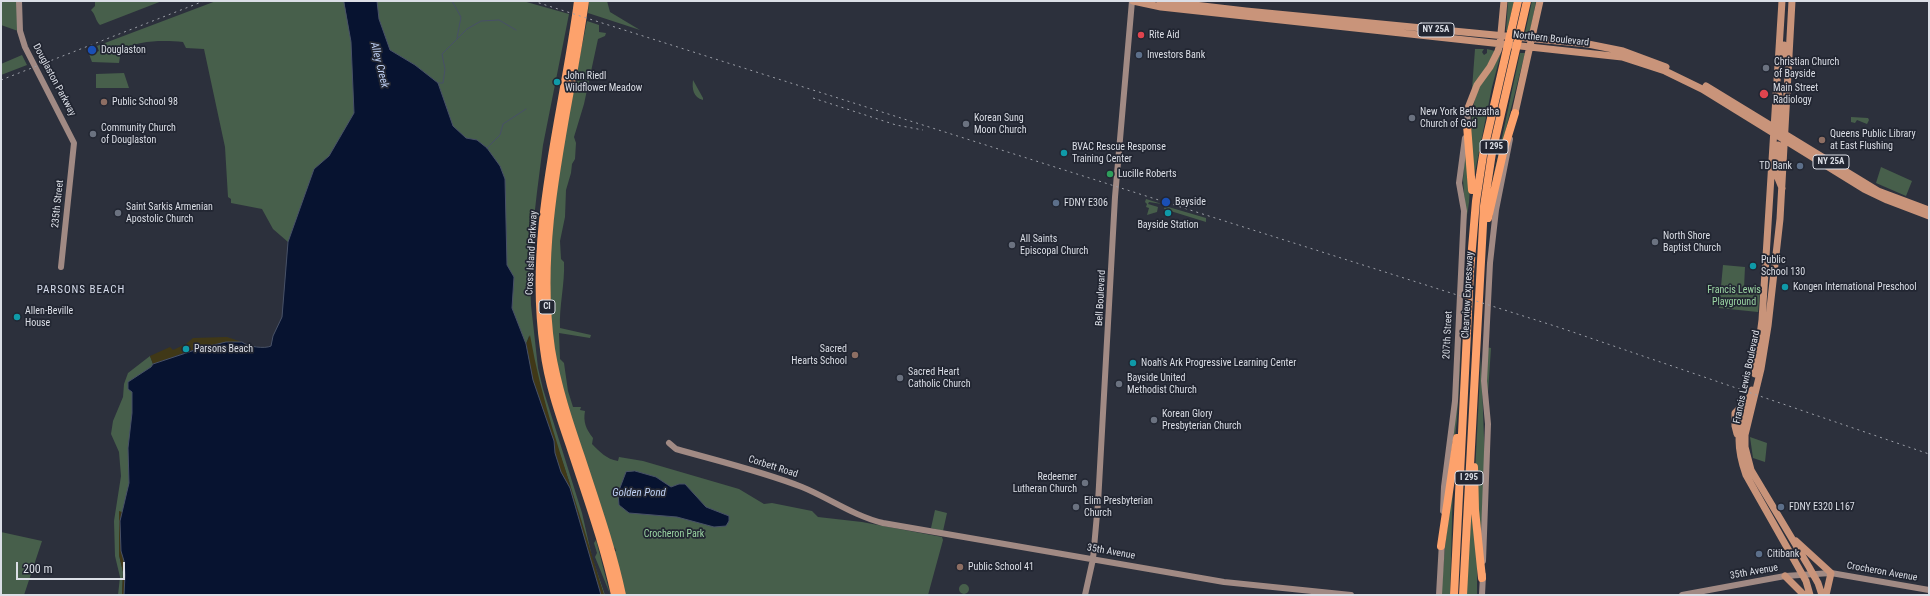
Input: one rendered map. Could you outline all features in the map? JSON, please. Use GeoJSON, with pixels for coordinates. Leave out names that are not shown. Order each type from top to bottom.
{"type":"FeatureCollection","features":[{"type":"Feature","properties":{"kind":"highway","name":"Cross Island Parkway"},"geometry":{"type":"LineString","coordinates":[[577,1],[573,35],[542,220],[539,272],[541,324],[545,357],[556,404],[599,534],[615,595]]}},
{"type":"Feature","properties":{"kind":"highway","name":"Cross Island Parkway"},"geometry":{"type":"LineString","coordinates":[[586,1],[551,205],[546,270],[547,310],[551,350],[563,402],[603,524],[622,595]]}},
{"type":"Feature","properties":{"kind":"highway","name":"Clearview Expressway"},"geometry":{"type":"LineString","coordinates":[[1454,595],[1470,272],[1474,222],[1479,176],[1518,1]]}},
{"type":"Feature","properties":{"kind":"highway","name":"Clearview Expressway"},"geometry":{"type":"LineString","coordinates":[[1463,595],[1478,296],[1487,180],[1527,1]]}},
{"type":"Feature","properties":{"kind":"highway"},"geometry":{"type":"LineString","coordinates":[[1478,296],[1491,198],[1515,113]]}},
{"type":"Feature","properties":{"kind":"highway"},"geometry":{"type":"LineString","coordinates":[[1467,125],[1473,180],[1470,272]]}},
{"type":"Feature","properties":{"kind":"highway"},"geometry":{"type":"LineString","coordinates":[[1475,361],[1475,510],[1482,578]]}},
{"type":"Feature","properties":{"kind":"highway"},"geometry":{"type":"LineString","coordinates":[[1442,546],[1466,370]]}},
{"type":"Feature","properties":{"kind":"main road","name":"Northern Boulevard"},"geometry":{"type":"LineString","coordinates":[[1133,1],[1161,7],[1503,40]]}},
{"type":"Feature","properties":{"kind":"main road","name":"Northern Boulevard"},"geometry":{"type":"LineString","coordinates":[[1160,1],[1623,54],[1665,71],[1702,89],[1878,190],[1929,210]]}},
{"type":"Feature","properties":{"kind":"main road"},"geometry":{"type":"LineString","coordinates":[[1468,108],[1477,85],[1495,59],[1503,40],[1504,1]]}},
{"type":"Feature","properties":{"kind":"main road"},"geometry":{"type":"LineString","coordinates":[[1515,113],[1529,43],[1540,1]]}},
{"type":"Feature","properties":{"kind":"main road","name":"Francis Lewis Boulevard"},"geometry":{"type":"LineString","coordinates":[[1782,1],[1777,89],[1782,190],[1768,326],[1761,369],[1745,435],[1745,447],[1751,470],[1813,574],[1822,595]]}},
{"type":"Feature","properties":{"kind":"main road","name":"Francis Lewis Boulevard"},"geometry":{"type":"LineString","coordinates":[[1792,1],[1786,105],[1779,133],[1757,367],[1738,437],[1741,460],[1746,475],[1803,575],[1810,595]]}},
{"type":"Feature","properties":{"kind":"main road"},"geometry":{"type":"LineString","coordinates":[[1781,19],[1784,41],[1781,78],[1786,105]]}},
{"type":"Feature","properties":{"kind":"main road","name":"Northern Boulevard"},"geometry":{"type":"LineString","coordinates":[[1529,43],[1588,44],[1669,68],[1699,82],[1864,189],[1887,200],[1929,216]]}},
{"type":"Feature","properties":{"kind":"main road"},"geometry":{"type":"LineString","coordinates":[[1788,534],[1831,573],[1826,595]]}},
{"type":"Feature","properties":{"kind":"main road"},"geometry":{"type":"LineString","coordinates":[[1785,576],[1804,595]]}},
{"type":"Feature","properties":{"kind":"street","name":"Douglaston Parkway"},"geometry":{"type":"LineString","coordinates":[[19,1],[20,31],[30,57],[74,143]]}},
{"type":"Feature","properties":{"kind":"street","name":"Bell Boulevard"},"geometry":{"type":"LineString","coordinates":[[1085,595],[1093,559],[1105,408],[1116,189],[1133,1]]}},
{"type":"Feature","properties":{"kind":"street"},"geometry":{"type":"LineString","coordinates":[[1467,125],[1468,108]]}},
{"type":"Feature","properties":{"kind":"street"},"geometry":{"type":"LineString","coordinates":[[1482,595],[1488,424],[1484,381],[1490,263],[1496,210],[1506,166],[1515,113]]}},
{"type":"Feature","properties":{"kind":"street","name":"207th Street"},"geometry":{"type":"LineString","coordinates":[[1440,595],[1444,487],[1451,441],[1455,394],[1464,211],[1459,183],[1467,125]]}},
{"type":"Feature","properties":{"kind":"street","name":"235th Street"},"geometry":{"type":"LineString","coordinates":[[61,267],[74,143]]}},
{"type":"Feature","properties":{"kind":"street","name":"Corbett Road"},"geometry":{"type":"LineString","coordinates":[[669,443],[676,449],[774,477],[796,485],[868,519]]}},
{"type":"Feature","properties":{"kind":"street","name":"35th Avenue"},"geometry":{"type":"LineString","coordinates":[[868,519],[952,536],[1224,582],[1351,595]]}},
{"type":"Feature","properties":{"kind":"street","name":"35th Avenue"},"geometry":{"type":"LineString","coordinates":[[1682,595],[1785,576],[1831,573]]}},
{"type":"Feature","properties":{"kind":"street","name":"Crocheron Avenue"},"geometry":{"type":"LineString","coordinates":[[1831,573],[1929,590]]}},
{"type":"Feature","properties":{"kind":"green space"},"geometry":{"type":"Polygon","coordinates":[[[1,1],[17,1],[18,31],[1,25],[1,1]]]}},
{"type":"Feature","properties":{"kind":"green space"},"geometry":{"type":"Polygon","coordinates":[[[95,1],[162,1],[100,25],[91,10],[95,6],[95,1]]]}},
{"type":"Feature","properties":{"kind":"green space"},"geometry":{"type":"Polygon","coordinates":[[[216,1],[345,1],[369,82],[290,335],[124,595],[124,561],[119,555],[123,572],[122,595],[118,595],[120,577],[115,556],[114,521],[121,476],[119,452],[111,434],[113,421],[123,397],[124,384],[128,373],[150,356],[153,364],[169,358],[242,342],[256,347],[271,346],[273,336],[282,317],[288,242],[273,229],[262,209],[231,203],[231,199],[228,197],[225,147],[204,49],[186,48],[183,42],[160,41],[135,44],[121,50],[119,63],[92,62],[89,54],[99,51],[97,46],[216,1]]]}},
{"type":"Feature","properties":{"kind":"green space"},"geometry":{"type":"Polygon","coordinates":[[[363,1],[523,1],[569,14],[543,145],[532,236],[530,275],[531,305],[538,368],[543,389],[582,513],[592,556],[572,493],[587,550],[598,581],[363,1]],[[529,336],[526,344],[555,453],[571,487],[552,431],[529,336]]]}},
{"type":"Feature","properties":{"kind":"green space"},"geometry":{"type":"Polygon","coordinates":[[[589,1],[607,1],[610,12],[640,30],[588,13],[589,1]]]}},
{"type":"Feature","properties":{"kind":"green space"},"geometry":{"type":"Polygon","coordinates":[[[1508,1],[1514,1],[1506,31],[1508,1]]]}},
{"type":"Feature","properties":{"kind":"green space"},"geometry":{"type":"Polygon","coordinates":[[[1532,1],[1536,1],[1530,33],[1525,33],[1532,1]]]}},
{"type":"Feature","properties":{"kind":"green space","name":"Crocheron Park"},"geometry":{"type":"Polygon","coordinates":[[[587,21],[599,25],[599,32],[606,33],[605,36],[598,39],[584,104],[574,137],[576,143],[575,159],[572,164],[566,190],[565,217],[560,241],[561,259],[564,262],[564,270],[560,328],[591,335],[590,338],[559,333],[560,359],[564,363],[568,391],[573,407],[581,407],[580,410],[585,411],[585,422],[593,438],[592,444],[610,459],[618,461],[619,457],[643,461],[739,489],[764,504],[772,503],[812,511],[818,517],[862,522],[942,537],[943,540],[928,595],[624,595],[613,552],[616,551],[615,548],[612,547],[571,422],[562,389],[555,356],[551,314],[550,272],[552,230],[557,187],[570,104],[587,21]]]}},
{"type":"Feature","properties":{"kind":"green space"},"geometry":{"type":"Polygon","coordinates":[[[1475,49],[1484,49],[1482,52],[1484,55],[1487,53],[1487,49],[1495,51],[1472,89],[1475,49]]]}},
{"type":"Feature","properties":{"kind":"green space"},"geometry":{"type":"Polygon","coordinates":[[[1501,53],[1492,87],[1474,177],[1471,133],[1475,100],[1480,86],[1501,53]]]}},
{"type":"Feature","properties":{"kind":"green space"},"geometry":{"type":"Polygon","coordinates":[[[1520,53],[1525,53],[1492,184],[1520,53]]]}},
{"type":"Feature","properties":{"kind":"green space"},"geometry":{"type":"Polygon","coordinates":[[[22,55],[27,65],[1,75],[1,64],[22,55]]]}},
{"type":"Feature","properties":{"kind":"green space"},"geometry":{"type":"Polygon","coordinates":[[[124,73],[129,88],[96,88],[96,74],[124,73]]]}},
{"type":"Feature","properties":{"kind":"green space"},"geometry":{"type":"Polygon","coordinates":[[[693,80],[703,98],[703,100],[695,95],[693,80]]]}},
{"type":"Feature","properties":{"kind":"green space"},"geometry":{"type":"Polygon","coordinates":[[[1851,117],[1868,118],[1869,120],[1867,124],[1857,120],[1855,123],[1851,122],[1851,117]]]}},
{"type":"Feature","properties":{"kind":"green space"},"geometry":{"type":"Polygon","coordinates":[[[1465,151],[1470,186],[1466,220],[1463,180],[1465,151]]]}},
{"type":"Feature","properties":{"kind":"green space"},"geometry":{"type":"Polygon","coordinates":[[[1881,167],[1912,181],[1906,196],[1876,183],[1881,167]]]}},
{"type":"Feature","properties":{"kind":"green space"},"geometry":{"type":"Polygon","coordinates":[[[1146,199],[1162,204],[1149,202],[1148,204],[1158,207],[1157,212],[1147,215],[1149,208],[1146,207],[1146,199]]]}},
{"type":"Feature","properties":{"kind":"green space"},"geometry":{"type":"Polygon","coordinates":[[[1165,206],[1206,218],[1206,222],[1164,209],[1165,206]]]}},
{"type":"Feature","properties":{"kind":"green space","name":"Francis Lewis Playground"},"geometry":{"type":"Polygon","coordinates":[[[1723,265],[1745,267],[1744,288],[1755,289],[1755,291],[1760,292],[1758,312],[1719,308],[1723,265]]]}},
{"type":"Feature","properties":{"kind":"green space"},"geometry":{"type":"Polygon","coordinates":[[[1461,347],[1457,420],[1450,478],[1461,347]]]}},
{"type":"Feature","properties":{"kind":"green space"},"geometry":{"type":"Polygon","coordinates":[[[1486,347],[1491,348],[1487,408],[1486,347]]]}},
{"type":"Feature","properties":{"kind":"green space"},"geometry":{"type":"Polygon","coordinates":[[[1481,356],[1485,465],[1481,536],[1475,473],[1481,356]]]}},
{"type":"Feature","properties":{"kind":"green space"},"geometry":{"type":"Polygon","coordinates":[[[1750,437],[1767,443],[1765,462],[1753,458],[1750,437]]]}},
{"type":"Feature","properties":{"kind":"green space"},"geometry":{"type":"Polygon","coordinates":[[[1453,484],[1450,595],[1441,595],[1445,546],[1453,484]]]}},
{"type":"Feature","properties":{"kind":"green space"},"geometry":{"type":"Polygon","coordinates":[[[1472,504],[1477,554],[1477,595],[1466,595],[1472,504]]]}},
{"type":"Feature","properties":{"kind":"green space"},"geometry":{"type":"Polygon","coordinates":[[[935,510],[947,513],[943,531],[931,528],[935,510]]]}},
{"type":"Feature","properties":{"kind":"green space"},"geometry":{"type":"Polygon","coordinates":[[[1,532],[42,541],[24,595],[4,595],[1,593],[1,532]]]}},
{"type":"Feature","properties":{"kind":"green space"},"geometry":{"type":"Polygon","coordinates":[[[596,540],[610,594],[595,557],[597,553],[594,543],[596,540]]]}},
{"type":"Feature","properties":{"kind":"green space"},"geometry":{"type":"Polygon","coordinates":[[[593,560],[605,595],[604,595],[593,560]]]}},
{"type":"Feature","properties":{"kind":"green space"},"geometry":{"type":"Polygon","coordinates":[[[962,584],[966,584],[968,585],[968,593],[962,594],[959,591],[959,587],[962,584]]]}},
{"type":"Feature","properties":{"kind":"sand"},"geometry":{"type":"Polygon","coordinates":[[[530,335],[540,382],[559,451],[604,595],[601,595],[570,488],[561,472],[555,453],[554,441],[533,380],[526,344],[530,335]]]}},
{"type":"Feature","properties":{"kind":"sand","name":"Parsons Beach"},"geometry":{"type":"Polygon","coordinates":[[[227,337],[242,342],[199,348],[153,364],[150,356],[170,347],[173,350],[186,344],[193,338],[227,337]]]}},
{"type":"Feature","properties":{"kind":"sand"},"geometry":{"type":"Polygon","coordinates":[[[119,511],[122,512],[121,551],[124,561],[125,575],[124,595],[122,595],[123,572],[119,555],[119,511]]]}},
{"type":"Feature","properties":{"kind":"water","name":"Alley Creek"},"geometry":{"type":"Polygon","coordinates":[[[344,1],[377,1],[379,19],[390,50],[415,65],[438,83],[453,126],[466,138],[477,140],[487,148],[500,166],[505,179],[507,265],[514,277],[512,308],[526,344],[533,380],[554,441],[555,453],[561,472],[570,488],[601,595],[124,595],[125,575],[124,561],[121,551],[120,521],[129,483],[128,448],[132,413],[132,392],[128,389],[128,382],[151,367],[153,364],[201,348],[226,342],[242,342],[256,347],[271,346],[273,336],[282,317],[288,242],[314,169],[329,156],[354,113],[351,42],[344,1]]]}},
{"type":"Feature","properties":{"kind":"water","name":"Golden Pond"},"geometry":{"type":"Polygon","coordinates":[[[635,471],[656,477],[671,487],[679,484],[685,484],[706,507],[729,516],[729,521],[726,526],[714,527],[677,517],[629,513],[619,505],[618,493],[626,472],[635,471]]]}},
{"type":"Feature","properties":{"kind":"waterway"},"geometry":{"type":"LineString","coordinates":[[452,1],[461,17],[457,38]]}},
{"type":"Feature","properties":{"kind":"waterway"},"geometry":{"type":"LineString","coordinates":[[438,83],[443,83],[445,69],[442,54],[467,29],[481,21],[499,20],[516,30]]}},
{"type":"Feature","properties":{"kind":"waterway"},"geometry":{"type":"LineString","coordinates":[[487,148],[500,135],[503,124],[526,109]]}},
{"type":"Feature","properties":{"kind":"railway"},"geometry":{"type":"LineString","coordinates":[[1,80],[204,1]]}},
{"type":"Feature","properties":{"kind":"railway"},"geometry":{"type":"LineString","coordinates":[[533,1],[1561,328],[1929,454]]}},
{"type":"Feature","properties":{"kind":"railway"},"geometry":{"type":"LineString","coordinates":[[813,98],[896,125],[923,130]]}},
{"type":"Feature","properties":{"kind":"place","name":"Rite Aid"},"geometry":{"type":"Point","coordinates":[1141,35]}},
{"type":"Feature","properties":{"kind":"place","name":"Douglaston"},"geometry":{"type":"Point","coordinates":[92,50]}},
{"type":"Feature","properties":{"kind":"place","name":"Investors Bank"},"geometry":{"type":"Point","coordinates":[1139,55]}},
{"type":"Feature","properties":{"kind":"place","name":"Christian Church of Bayside"},"geometry":{"type":"Point","coordinates":[1766,68]}},
{"type":"Feature","properties":{"kind":"place","name":"John Riedl Wildflower Meadow"},"geometry":{"type":"Point","coordinates":[557,82]}},
{"type":"Feature","properties":{"kind":"place","name":"Main Street Radiology"},"geometry":{"type":"Point","coordinates":[1764,94]}},
{"type":"Feature","properties":{"kind":"place","name":"Public School 98"},"geometry":{"type":"Point","coordinates":[104,102]}},
{"type":"Feature","properties":{"kind":"place","name":"New York Bethzatha Church of God"},"geometry":{"type":"Point","coordinates":[1412,118]}},
{"type":"Feature","properties":{"kind":"place","name":"Korean Sung Moon Church"},"geometry":{"type":"Point","coordinates":[966,124]}},
{"type":"Feature","properties":{"kind":"place","name":"Community Church of Douglaston"},"geometry":{"type":"Point","coordinates":[93,134]}},
{"type":"Feature","properties":{"kind":"place","name":"Queens Public Library at East Flushing"},"geometry":{"type":"Point","coordinates":[1822,140]}},
{"type":"Feature","properties":{"kind":"place","name":"BVAC Rescue Response Training Center"},"geometry":{"type":"Point","coordinates":[1064,153]}},
{"type":"Feature","properties":{"kind":"place","name":"TD Bank"},"geometry":{"type":"Point","coordinates":[1800,166]}},
{"type":"Feature","properties":{"kind":"place","name":"Lucille Roberts"},"geometry":{"type":"Point","coordinates":[1110,174]}},
{"type":"Feature","properties":{"kind":"place","name":"Bayside"},"geometry":{"type":"Point","coordinates":[1166,202]}},
{"type":"Feature","properties":{"kind":"place","name":"FDNY E306"},"geometry":{"type":"Point","coordinates":[1056,203]}},
{"type":"Feature","properties":{"kind":"place","name":"Saint Sarkis Armenian Apostolic Church"},"geometry":{"type":"Point","coordinates":[118,213]}},
{"type":"Feature","properties":{"kind":"place","name":"Bayside Station"},"geometry":{"type":"Point","coordinates":[1168,213]}},
{"type":"Feature","properties":{"kind":"place","name":"North Shore Baptist Church"},"geometry":{"type":"Point","coordinates":[1655,242]}},
{"type":"Feature","properties":{"kind":"place","name":"All Saints Episcopal Church"},"geometry":{"type":"Point","coordinates":[1012,245]}},
{"type":"Feature","properties":{"kind":"place","name":"Public School 130"},"geometry":{"type":"Point","coordinates":[1753,266]}},
{"type":"Feature","properties":{"kind":"place","name":"Kongen International Preschool"},"geometry":{"type":"Point","coordinates":[1785,287]}},
{"type":"Feature","properties":{"kind":"place","name":"Allen-Beville House"},"geometry":{"type":"Point","coordinates":[17,317]}},
{"type":"Feature","properties":{"kind":"place","name":"Parsons Beach"},"geometry":{"type":"Point","coordinates":[186,349]}},
{"type":"Feature","properties":{"kind":"place","name":"Sacred Hearts School"},"geometry":{"type":"Point","coordinates":[855,355]}},
{"type":"Feature","properties":{"kind":"place","name":"Noah's Ark Progressive Learning Center"},"geometry":{"type":"Point","coordinates":[1133,363]}},
{"type":"Feature","properties":{"kind":"place","name":"Sacred Heart Catholic Church"},"geometry":{"type":"Point","coordinates":[900,378]}},
{"type":"Feature","properties":{"kind":"place","name":"Bayside United Methodist Church"},"geometry":{"type":"Point","coordinates":[1119,384]}},
{"type":"Feature","properties":{"kind":"place","name":"Korean Glory Presbyterian Church"},"geometry":{"type":"Point","coordinates":[1154,420]}},
{"type":"Feature","properties":{"kind":"place","name":"Redeemer Lutheran Church"},"geometry":{"type":"Point","coordinates":[1085,483]}},
{"type":"Feature","properties":{"kind":"place","name":"Elim Presbyterian Church"},"geometry":{"type":"Point","coordinates":[1076,507]}},
{"type":"Feature","properties":{"kind":"place","name":"FDNY E320 L167"},"geometry":{"type":"Point","coordinates":[1781,507]}},
{"type":"Feature","properties":{"kind":"place","name":"Citibank"},"geometry":{"type":"Point","coordinates":[1759,554]}},
{"type":"Feature","properties":{"kind":"place","name":"Public School 41"},"geometry":{"type":"Point","coordinates":[960,567]}},
{"type":"Feature","properties":{"kind":"district","name":"PARSONS BEACH"},"geometry":{"type":"Point","coordinates":[81,290]}}]}
